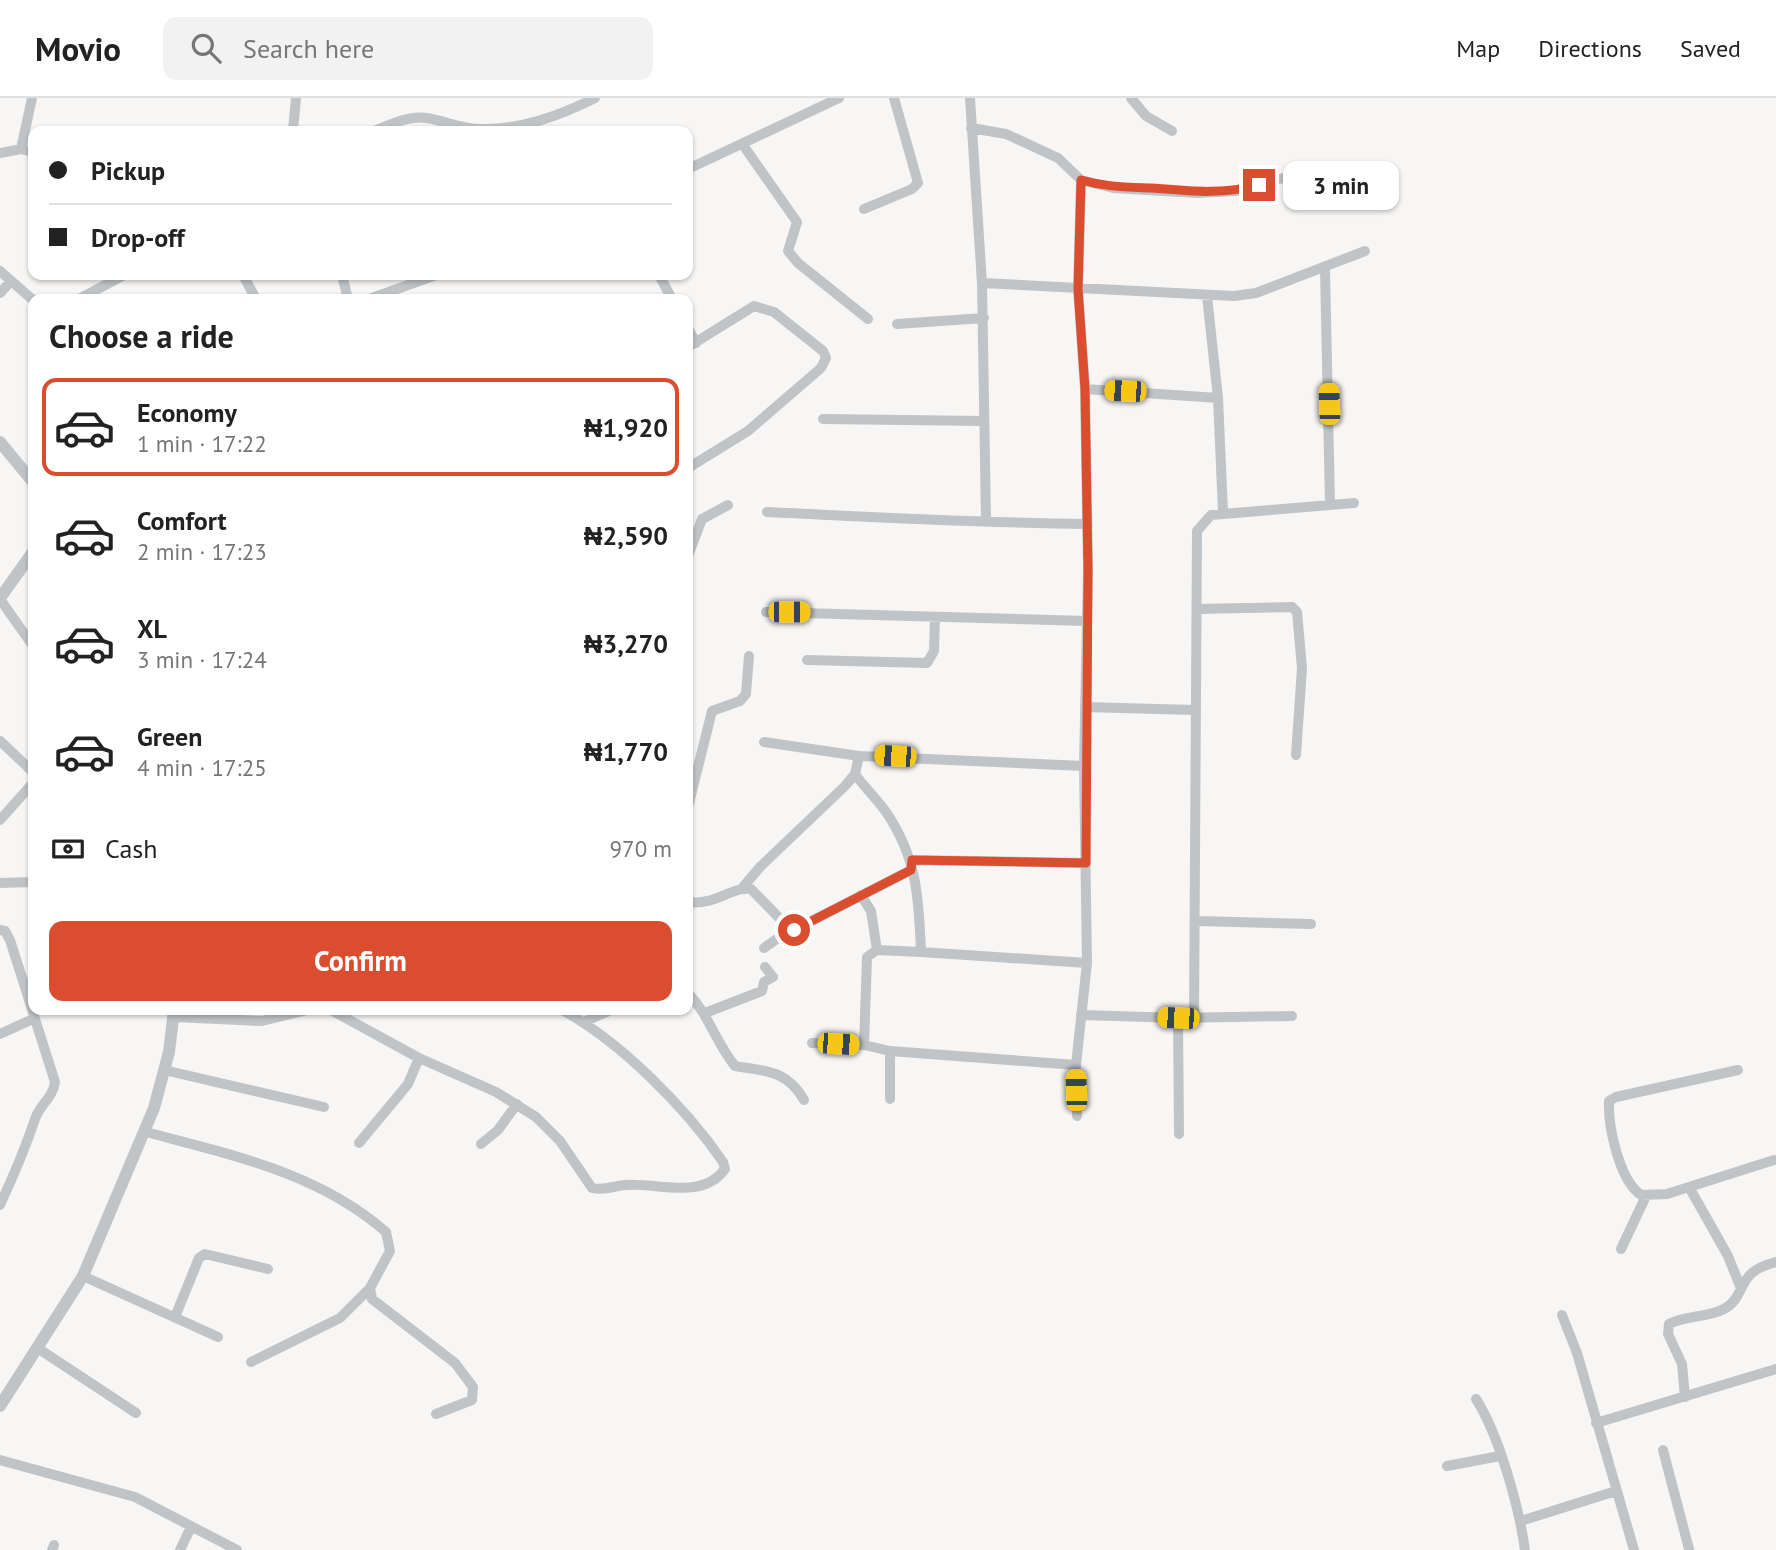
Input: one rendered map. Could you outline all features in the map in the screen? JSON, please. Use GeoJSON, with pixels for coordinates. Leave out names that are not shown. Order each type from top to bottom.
{"type":"FeatureCollection","features":[{"type":"Feature","properties":{"kind":"street"},"geometry":{"type":"LineString","coordinates":[[20,149],[32,98]]}},
{"type":"Feature","properties":{"kind":"street"},"geometry":{"type":"LineString","coordinates":[[293,126],[296,98]]}},
{"type":"Feature","properties":{"kind":"street"},"geometry":{"type":"LineString","coordinates":[[516,126],[595,98]]}},
{"type":"Feature","properties":{"kind":"street"},"geometry":{"type":"LineString","coordinates":[[693,167],[839,98]]}},
{"type":"Feature","properties":{"kind":"street"},"geometry":{"type":"LineString","coordinates":[[864,209],[912,189],[918,183],[894,98]]}},
{"type":"Feature","properties":{"kind":"street"},"geometry":{"type":"LineString","coordinates":[[970,98],[984,318],[986,520]]}},
{"type":"Feature","properties":{"kind":"street"},"geometry":{"type":"LineString","coordinates":[[1134,99],[1146,116],[1172,131]]}},
{"type":"Feature","properties":{"kind":"street"},"geometry":{"type":"LineString","coordinates":[[387,126],[400,121],[424,118],[443,126]]}},
{"type":"Feature","properties":{"kind":"street"},"geometry":{"type":"LineString","coordinates":[[971,128],[1014,137],[1058,158],[1081,180],[1113,188],[1196,193],[1236,191],[1305,173]]}},
{"type":"Feature","properties":{"kind":"street"},"geometry":{"type":"LineString","coordinates":[[743,145],[797,222],[788,251],[798,263],[868,319]]}},
{"type":"Feature","properties":{"kind":"street"},"geometry":{"type":"LineString","coordinates":[[0,153],[20,149],[28,151]]}},
{"type":"Feature","properties":{"kind":"street"},"geometry":{"type":"LineString","coordinates":[[1077,1116],[1076,1065],[1087,963],[1084,766],[1085,389],[1078,289],[1081,180]]}},
{"type":"Feature","properties":{"kind":"street"},"geometry":{"type":"LineString","coordinates":[[982,283],[1149,290],[1207,296],[1256,293],[1325,269],[1365,251]]}},
{"type":"Feature","properties":{"kind":"street"},"geometry":{"type":"LineString","coordinates":[[1325,269],[1330,504]]}},
{"type":"Feature","properties":{"kind":"street"},"geometry":{"type":"LineString","coordinates":[[0,271],[28,296]]}},
{"type":"Feature","properties":{"kind":"street"},"geometry":{"type":"LineString","coordinates":[[86,294],[105,280]]}},
{"type":"Feature","properties":{"kind":"street"},"geometry":{"type":"LineString","coordinates":[[385,294],[422,280]]}},
{"type":"Feature","properties":{"kind":"street"},"geometry":{"type":"LineString","coordinates":[[0,293],[11,281]]}},
{"type":"Feature","properties":{"kind":"street"},"geometry":{"type":"LineString","coordinates":[[1207,296],[1218,398],[1223,513]]}},
{"type":"Feature","properties":{"kind":"street"},"geometry":{"type":"LineString","coordinates":[[693,344],[746,309],[761,306],[774,312],[823,351],[826,358],[821,368],[758,422],[693,465]]}},
{"type":"Feature","properties":{"kind":"street"},"geometry":{"type":"LineString","coordinates":[[897,324],[984,318]]}},
{"type":"Feature","properties":{"kind":"street"},"geometry":{"type":"LineString","coordinates":[[1085,389],[1218,398]]}},
{"type":"Feature","properties":{"kind":"street"},"geometry":{"type":"LineString","coordinates":[[823,419],[984,421]]}},
{"type":"Feature","properties":{"kind":"street"},"geometry":{"type":"LineString","coordinates":[[0,442],[28,476]]}},
{"type":"Feature","properties":{"kind":"street"},"geometry":{"type":"LineString","coordinates":[[1194,1018],[1197,921],[1194,710],[1197,531],[1205,518],[1223,513],[1354,503]]}},
{"type":"Feature","properties":{"kind":"street"},"geometry":{"type":"LineString","coordinates":[[693,543],[702,519],[728,505]]}},
{"type":"Feature","properties":{"kind":"street"},"geometry":{"type":"LineString","coordinates":[[767,512],[986,520],[1038,525],[1086,524]]}},
{"type":"Feature","properties":{"kind":"street"},"geometry":{"type":"LineString","coordinates":[[28,559],[0,599],[28,639]]}},
{"type":"Feature","properties":{"kind":"street"},"geometry":{"type":"LineString","coordinates":[[1197,609],[1292,607],[1297,612],[1302,668],[1296,755]]}},
{"type":"Feature","properties":{"kind":"street"},"geometry":{"type":"LineString","coordinates":[[766,612],[1086,621]]}},
{"type":"Feature","properties":{"kind":"street"},"geometry":{"type":"LineString","coordinates":[[807,660],[927,663],[934,651],[934,617]]}},
{"type":"Feature","properties":{"kind":"street"},"geometry":{"type":"LineString","coordinates":[[693,787],[712,711],[740,701],[746,694],[750,656]]}},
{"type":"Feature","properties":{"kind":"street"},"geometry":{"type":"LineString","coordinates":[[1085,707],[1194,710]]}},
{"type":"Feature","properties":{"kind":"street"},"geometry":{"type":"LineString","coordinates":[[0,741],[28,767]]}},
{"type":"Feature","properties":{"kind":"street"},"geometry":{"type":"LineString","coordinates":[[764,741],[859,756],[1084,766]]}},
{"type":"Feature","properties":{"kind":"street"},"geometry":{"type":"LineString","coordinates":[[693,903],[701,904],[718,900],[743,887],[855,774],[859,756]]}},
{"type":"Feature","properties":{"kind":"street"},"geometry":{"type":"LineString","coordinates":[[855,774],[886,812],[911,865],[920,905],[921,952]]}},
{"type":"Feature","properties":{"kind":"street"},"geometry":{"type":"LineString","coordinates":[[0,820],[28,789]]}},
{"type":"Feature","properties":{"kind":"street"},"geometry":{"type":"LineString","coordinates":[[764,948],[791,929],[800,928],[911,865],[1086,863]]}},
{"type":"Feature","properties":{"kind":"street"},"geometry":{"type":"LineString","coordinates":[[0,883],[28,882]]}},
{"type":"Feature","properties":{"kind":"street"},"geometry":{"type":"LineString","coordinates":[[743,887],[760,896],[791,929]]}},
{"type":"Feature","properties":{"kind":"street"},"geometry":{"type":"LineString","coordinates":[[861,895],[871,911],[877,950]]}},
{"type":"Feature","properties":{"kind":"street"},"geometry":{"type":"LineString","coordinates":[[1197,921],[1311,924]]}},
{"type":"Feature","properties":{"kind":"street"},"geometry":{"type":"LineString","coordinates":[[0,930],[5,931],[10,940],[28,982]]}},
{"type":"Feature","properties":{"kind":"street"},"geometry":{"type":"LineString","coordinates":[[864,1045],[867,957],[877,950],[1087,963]]}},
{"type":"Feature","properties":{"kind":"street"},"geometry":{"type":"LineString","coordinates":[[705,1013],[762,991],[764,982],[773,976],[765,967]]}},
{"type":"Feature","properties":{"kind":"street"},"geometry":{"type":"LineString","coordinates":[[693,999],[705,1013],[724,1053],[735,1066],[779,1073],[797,1088],[804,1100]]}},
{"type":"Feature","properties":{"kind":"street"},"geometry":{"type":"LineString","coordinates":[[0,1205],[33,1132],[36,1117],[53,1095],[55,1082],[32,1015]]}},
{"type":"Feature","properties":{"kind":"street"},"geometry":{"type":"LineString","coordinates":[[0,1406],[39,1349],[83,1276],[146,1132],[164,1070],[174,1015]]}},
{"type":"Feature","properties":{"kind":"street"},"geometry":{"type":"LineString","coordinates":[[196,1015],[262,1021],[287,1015]]}},
{"type":"Feature","properties":{"kind":"street"},"geometry":{"type":"LineString","coordinates":[[340,1015],[419,1058],[517,1104],[536,1117],[560,1141],[592,1188],[599,1190],[626,1185],[690,1188],[720,1176],[725,1169],[712,1145],[654,1084],[584,1021],[572,1015]]}},
{"type":"Feature","properties":{"kind":"street"},"geometry":{"type":"LineString","coordinates":[[584,1021],[599,1015]]}},
{"type":"Feature","properties":{"kind":"street"},"geometry":{"type":"LineString","coordinates":[[1081,1015],[1178,1018],[1292,1016]]}},
{"type":"Feature","properties":{"kind":"street"},"geometry":{"type":"LineString","coordinates":[[1178,1018],[1179,1135]]}},
{"type":"Feature","properties":{"kind":"street"},"geometry":{"type":"LineString","coordinates":[[0,1034],[33,1020]]}},
{"type":"Feature","properties":{"kind":"street"},"geometry":{"type":"LineString","coordinates":[[812,1043],[864,1045],[890,1051],[1076,1065]]}},
{"type":"Feature","properties":{"kind":"street"},"geometry":{"type":"LineString","coordinates":[[890,1051],[890,1099]]}},
{"type":"Feature","properties":{"kind":"street"},"geometry":{"type":"LineString","coordinates":[[359,1143],[408,1084],[419,1058]]}},
{"type":"Feature","properties":{"kind":"street"},"geometry":{"type":"LineString","coordinates":[[164,1070],[324,1107]]}},
{"type":"Feature","properties":{"kind":"street"},"geometry":{"type":"LineString","coordinates":[[1738,1070],[1616,1097],[1609,1101],[1608,1126],[1629,1181],[1635,1191],[1646,1196],[1667,1194],[1774,1160]]}},
{"type":"Feature","properties":{"kind":"street"},"geometry":{"type":"LineString","coordinates":[[481,1144],[498,1130],[517,1104]]}},
{"type":"Feature","properties":{"kind":"street"},"geometry":{"type":"LineString","coordinates":[[146,1132],[292,1174],[327,1189],[386,1232],[390,1251],[370,1288],[340,1318],[251,1362]]}},
{"type":"Feature","properties":{"kind":"street"},"geometry":{"type":"LineString","coordinates":[[1689,1187],[1740,1286]]}},
{"type":"Feature","properties":{"kind":"street"},"geometry":{"type":"LineString","coordinates":[[1621,1249],[1646,1196]]}},
{"type":"Feature","properties":{"kind":"street"},"geometry":{"type":"LineString","coordinates":[[175,1317],[199,1258],[205,1254],[268,1269]]}},
{"type":"Feature","properties":{"kind":"street"},"geometry":{"type":"LineString","coordinates":[[1685,1397],[1682,1364],[1668,1334],[1669,1324],[1723,1310],[1735,1299],[1747,1275],[1756,1268],[1776,1262]]}},
{"type":"Feature","properties":{"kind":"street"},"geometry":{"type":"LineString","coordinates":[[1735,1272],[1747,1275]]}},
{"type":"Feature","properties":{"kind":"street"},"geometry":{"type":"LineString","coordinates":[[83,1276],[218,1337]]}},
{"type":"Feature","properties":{"kind":"street"},"geometry":{"type":"LineString","coordinates":[[370,1288],[372,1299],[378,1306],[410,1326],[468,1377],[475,1395],[472,1400],[436,1414]]}},
{"type":"Feature","properties":{"kind":"street"},"geometry":{"type":"LineString","coordinates":[[1562,1315],[1634,1550]]}},
{"type":"Feature","properties":{"kind":"street"},"geometry":{"type":"LineString","coordinates":[[39,1349],[136,1413]]}},
{"type":"Feature","properties":{"kind":"street"},"geometry":{"type":"LineString","coordinates":[[1596,1423],[1776,1369]]}},
{"type":"Feature","properties":{"kind":"street"},"geometry":{"type":"LineString","coordinates":[[1476,1399],[1491,1422],[1521,1521],[1525,1550]]}},
{"type":"Feature","properties":{"kind":"street"},"geometry":{"type":"LineString","coordinates":[[1663,1450],[1688,1549],[1701,1545]]}},
{"type":"Feature","properties":{"kind":"street"},"geometry":{"type":"LineString","coordinates":[[1447,1466],[1500,1456]]}},
{"type":"Feature","properties":{"kind":"street"},"geometry":{"type":"LineString","coordinates":[[0,1460],[135,1497],[237,1550]]}},
{"type":"Feature","properties":{"kind":"street"},"geometry":{"type":"LineString","coordinates":[[1521,1521],[1616,1491]]}},
{"type":"Feature","properties":{"kind":"street"},"geometry":{"type":"LineString","coordinates":[[180,1550],[191,1527]]}},
{"type":"Feature","properties":{"kind":"route"},"geometry":{"type":"LineString","coordinates":[[794,930],[911,870],[912,860],[1086,863],[1084,766],[1088,570],[1085,389],[1078,289],[1081,180],[1113,188],[1151,188],[1196,193],[1236,191],[1259,185]]}}]}
